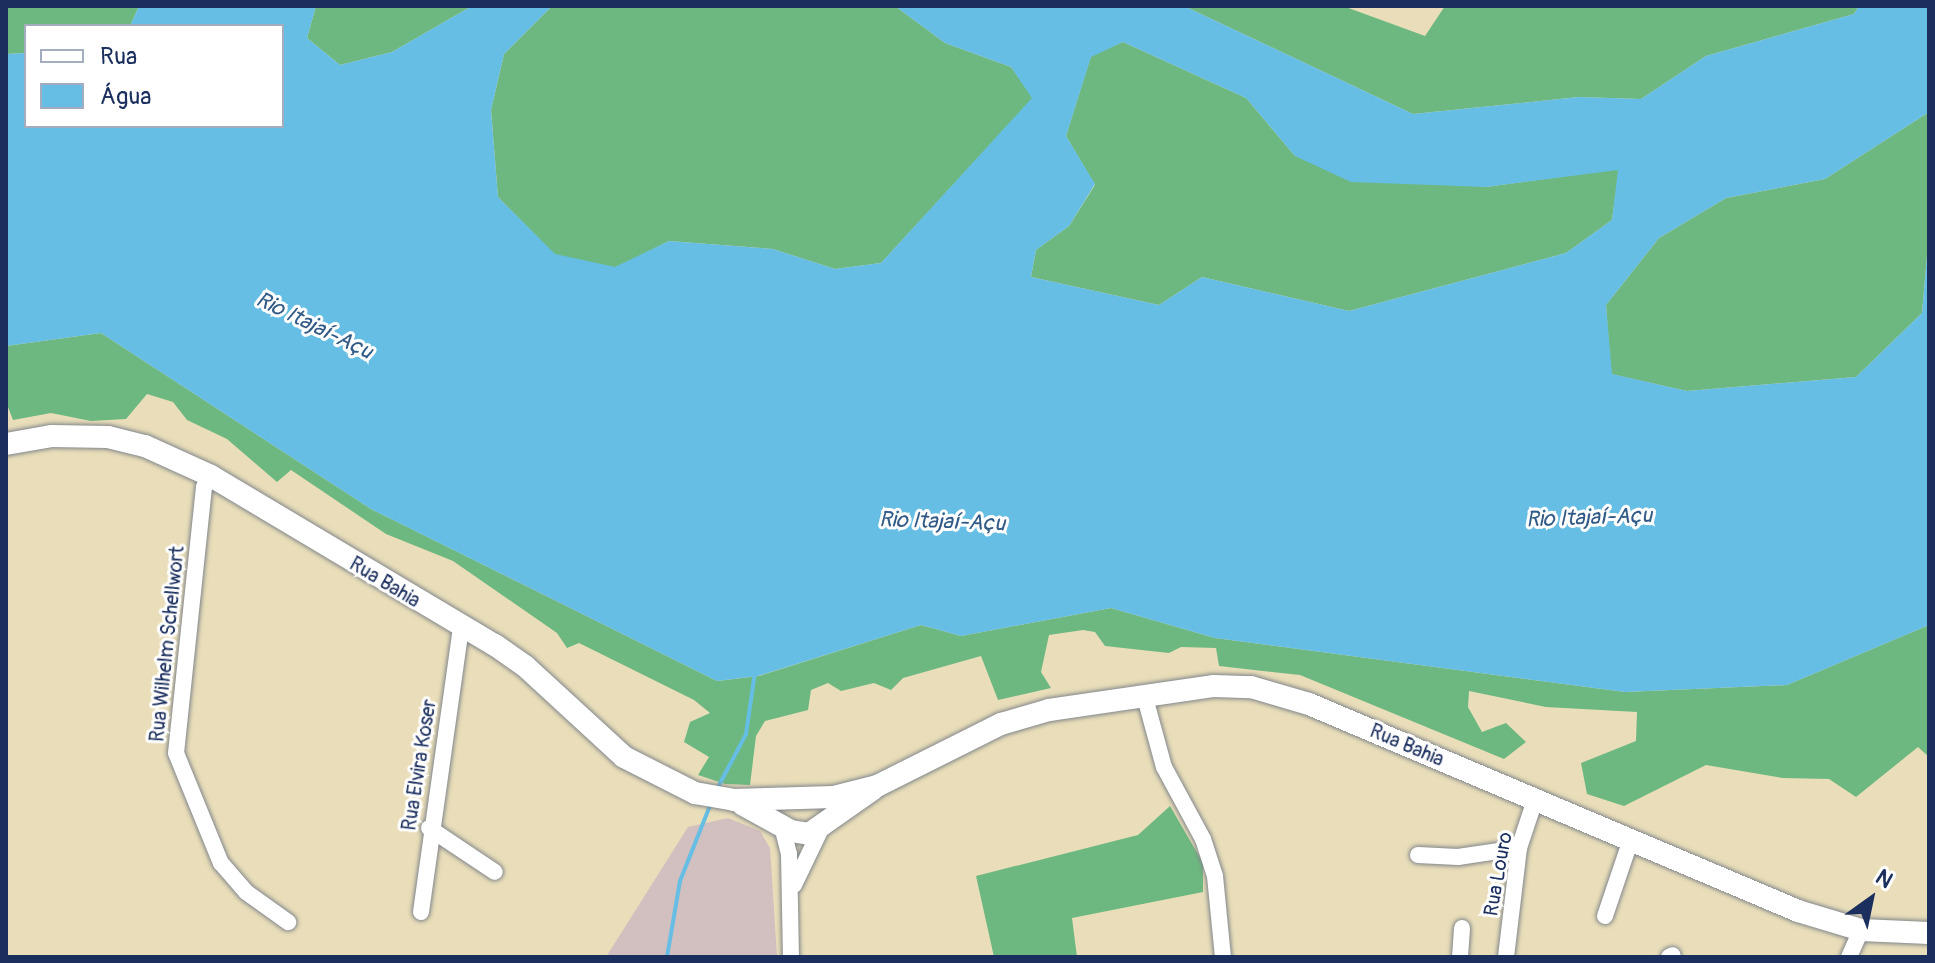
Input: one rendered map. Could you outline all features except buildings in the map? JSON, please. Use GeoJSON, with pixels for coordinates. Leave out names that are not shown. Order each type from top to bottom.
{"type":"FeatureCollection","features":[{"type":"Feature","properties":{"kind":"main road","name":"Rua Bahia"},"geometry":{"type":"LineString","coordinates":[[6,444],[52,436],[108,437],[157,450],[211,476],[525,666],[624,757],[800,834],[821,829],[877,786],[1001,724],[1049,710],[1214,686],[1282,694],[1798,911],[1861,930],[1929,933]]}},
{"type":"Feature","properties":{"kind":"main road","name":"Rua Bahia"},"geometry":{"type":"LineString","coordinates":[[715,797],[818,800],[877,786]]}},
{"type":"Feature","properties":{"kind":"main road"},"geometry":{"type":"LineString","coordinates":[[818,800],[825,815],[821,829]]}},
{"type":"Feature","properties":{"kind":"main road"},"geometry":{"type":"LineString","coordinates":[[782,826],[786,801]]}},
{"type":"Feature","properties":{"kind":"street","name":"Rua Wilhelm Schellwort"},"geometry":{"type":"LineString","coordinates":[[211,476],[204,487],[176,753],[221,863],[246,892],[288,922]]}},
{"type":"Feature","properties":{"kind":"street","name":"Rua Elvira Koser"},"geometry":{"type":"LineString","coordinates":[[421,912],[429,828],[461,626]]}},
{"type":"Feature","properties":{"kind":"street"},"geometry":{"type":"LineString","coordinates":[[1144,694],[1164,767],[1203,839],[1215,876],[1223,957]]}},
{"type":"Feature","properties":{"kind":"street","name":"Rua Louro"},"geometry":{"type":"LineString","coordinates":[[1506,957],[1519,848],[1535,800]]}},
{"type":"Feature","properties":{"kind":"street"},"geometry":{"type":"LineString","coordinates":[[782,826],[791,894],[791,957]]}},
{"type":"Feature","properties":{"kind":"street"},"geometry":{"type":"LineString","coordinates":[[429,828],[495,872]]}},
{"type":"Feature","properties":{"kind":"street"},"geometry":{"type":"LineString","coordinates":[[791,894],[821,829]]}},
{"type":"Feature","properties":{"kind":"street"},"geometry":{"type":"LineString","coordinates":[[1605,916],[1631,839]]}},
{"type":"Feature","properties":{"kind":"street"},"geometry":{"type":"LineString","coordinates":[[1418,855],[1458,857],[1519,848]]}},
{"type":"Feature","properties":{"kind":"street"},"geometry":{"type":"LineString","coordinates":[[1460,957],[1462,928]]}},
{"type":"Feature","properties":{"kind":"street"},"geometry":{"type":"LineString","coordinates":[[1849,957],[1861,930]]}},
{"type":"Feature","properties":{"kind":"shaded area"},"geometry":{"type":"Polygon","coordinates":[[[728,818],[760,831],[770,848],[777,957],[606,957],[688,827],[728,818]]]}},
{"type":"Feature","properties":{"kind":"green space"},"geometry":{"type":"Polygon","coordinates":[[[6,6],[139,6],[131,24],[24,24],[24,53],[6,54],[6,6]]]}},
{"type":"Feature","properties":{"kind":"green space"},"geometry":{"type":"Polygon","coordinates":[[[316,6],[472,6],[392,52],[340,65],[307,38],[316,6]]]}},
{"type":"Feature","properties":{"kind":"green space"},"geometry":{"type":"Polygon","coordinates":[[[552,6],[895,6],[945,43],[1011,67],[1033,98],[881,263],[835,269],[773,249],[669,241],[615,268],[555,255],[498,197],[491,110],[504,54],[552,6]]]}},
{"type":"Feature","properties":{"kind":"green space"},"geometry":{"type":"Polygon","coordinates":[[[1184,6],[1343,6],[1425,36],[1445,6],[1859,6],[1854,14],[1706,56],[1641,99],[1579,97],[1413,114],[1184,6]]]}},
{"type":"Feature","properties":{"kind":"green space"},"geometry":{"type":"Polygon","coordinates":[[[1123,42],[1246,98],[1295,156],[1486,187],[1619,169],[1612,220],[1566,253],[1349,311],[1202,277],[1159,305],[1031,277],[1036,250],[1069,226],[1095,185],[1066,136],[1091,56],[1123,42]]]}},
{"type":"Feature","properties":{"kind":"green space"},"geometry":{"type":"Polygon","coordinates":[[[1929,112],[1929,233],[1922,313],[1856,377],[1687,391],[1611,374],[1606,305],[1659,238],[1726,198],[1825,179],[1929,112]]]}},
{"type":"Feature","properties":{"kind":"green space"},"geometry":{"type":"Polygon","coordinates":[[[101,333],[371,509],[717,681],[759,676],[921,625],[961,636],[1111,608],[1215,638],[1625,692],[1787,685],[1929,625],[1929,757],[1918,747],[1856,797],[1829,779],[1783,778],[1706,765],[1624,806],[1587,794],[1581,763],[1636,741],[1637,712],[1546,707],[1469,691],[1468,707],[1482,732],[1506,723],[1526,742],[1504,759],[1300,675],[1219,666],[1216,648],[1181,647],[1169,653],[1105,646],[1095,632],[1083,630],[1049,635],[1041,672],[1051,688],[998,700],[981,656],[903,678],[891,690],[874,683],[841,691],[828,683],[811,690],[808,710],[765,721],[756,736],[750,785],[725,784],[698,775],[709,757],[684,742],[690,722],[710,713],[694,700],[579,643],[567,648],[557,633],[453,561],[386,534],[291,470],[277,482],[227,439],[187,420],[173,402],[147,394],[126,419],[91,421],[51,413],[13,420],[6,402],[6,346],[101,333]]]}},
{"type":"Feature","properties":{"kind":"green space"},"geometry":{"type":"Polygon","coordinates":[[[1170,806],[1203,863],[1203,892],[1072,918],[1077,957],[994,957],[976,876],[1138,835],[1170,806]]]}},
{"type":"Feature","properties":{"kind":"water","name":"Rio Itajaí-Açu"},"geometry":{"type":"Polygon","coordinates":[[[139,6],[316,6],[307,38],[340,65],[392,52],[472,6],[552,6],[504,54],[491,110],[498,197],[555,254],[615,267],[669,241],[773,249],[835,269],[881,263],[1032,98],[1011,67],[945,43],[895,6],[1184,6],[1413,114],[1579,97],[1641,99],[1706,56],[1854,14],[1859,6],[1929,6],[1929,112],[1825,179],[1726,198],[1659,238],[1606,305],[1612,374],[1687,391],[1856,377],[1922,313],[1929,233],[1929,625],[1787,685],[1625,692],[1215,638],[1111,608],[961,636],[921,625],[758,676],[717,681],[371,509],[101,333],[6,346],[6,54],[24,53],[24,128],[284,128],[284,24],[131,24],[139,6]],[[1123,42],[1091,57],[1066,136],[1095,184],[1069,226],[1036,250],[1031,277],[1159,305],[1202,277],[1349,311],[1566,253],[1612,220],[1618,170],[1486,187],[1351,182],[1295,156],[1246,98],[1123,42]]]}},
{"type":"Feature","properties":{"kind":"waterway"},"geometry":{"type":"LineString","coordinates":[[716,791],[746,734],[755,672]]}},
{"type":"Feature","properties":{"kind":"waterway"},"geometry":{"type":"LineString","coordinates":[[667,957],[680,881],[711,803]]}}]}
